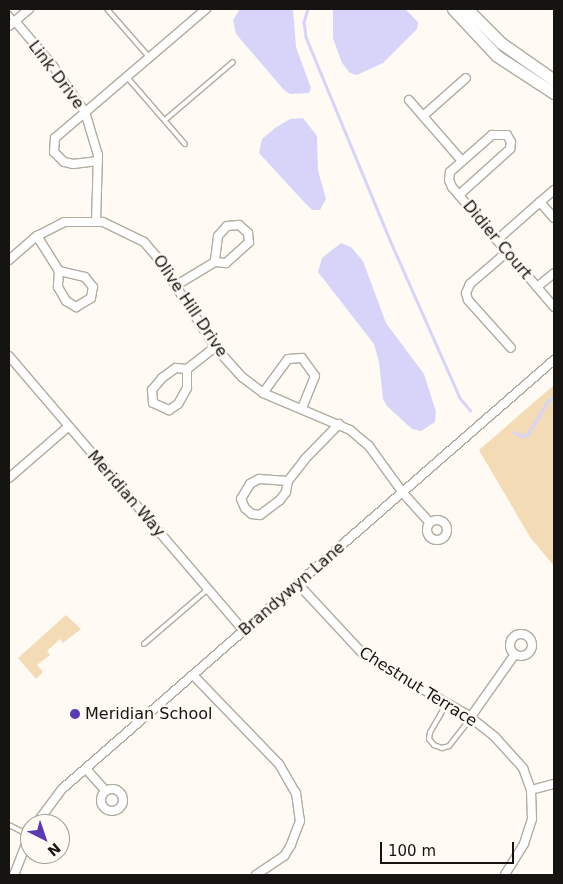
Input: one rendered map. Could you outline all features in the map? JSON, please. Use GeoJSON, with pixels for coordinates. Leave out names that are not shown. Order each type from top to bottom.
{"type":"FeatureCollection","features":[{"type":"Feature","properties":{"kind":"main road"},"geometry":{"type":"LineString","coordinates":[[453,9],[497,55],[554,93]]}},
{"type":"Feature","properties":{"kind":"main road"},"geometry":{"type":"LineString","coordinates":[[467,9],[501,44],[554,80]]}},
{"type":"Feature","properties":{"kind":"street"},"geometry":{"type":"LineString","coordinates":[[12,24],[29,9]]}},
{"type":"Feature","properties":{"kind":"street"},"geometry":{"type":"LineString","coordinates":[[98,161],[70,164],[58,157],[53,148],[58,135],[206,9]]}},
{"type":"Feature","properties":{"kind":"street","name":"Link Drive"},"geometry":{"type":"LineString","coordinates":[[12,24],[73,92],[85,112],[98,161],[96,221]]}},
{"type":"Feature","properties":{"kind":"street"},"geometry":{"type":"LineString","coordinates":[[423,116],[466,78]]}},
{"type":"Feature","properties":{"kind":"street"},"geometry":{"type":"LineString","coordinates":[[409,100],[462,161]]}},
{"type":"Feature","properties":{"kind":"street","name":"Didier Court"},"geometry":{"type":"LineString","coordinates":[[459,195],[510,149],[511,142],[499,133],[492,135],[450,172],[449,180],[459,195],[554,307]]}},
{"type":"Feature","properties":{"kind":"street"},"geometry":{"type":"LineString","coordinates":[[497,240],[554,190]]}},
{"type":"Feature","properties":{"kind":"street"},"geometry":{"type":"LineString","coordinates":[[540,202],[554,218]]}},
{"type":"Feature","properties":{"kind":"street","name":"Olive Hill Drive"},"geometry":{"type":"LineString","coordinates":[[9,260],[37,236],[64,222],[96,221],[144,242],[215,348],[242,377],[263,392],[339,424],[369,446],[403,493],[430,523]]}},
{"type":"Feature","properties":{"kind":"street"},"geometry":{"type":"LineString","coordinates":[[175,286],[215,262],[226,263],[241,250],[249,242],[248,233],[239,225],[227,226],[218,236],[215,262]]}},
{"type":"Feature","properties":{"kind":"street"},"geometry":{"type":"LineString","coordinates":[[37,236],[59,271],[58,288],[71,306],[81,306],[91,298],[93,287],[85,277],[59,271]]}},
{"type":"Feature","properties":{"kind":"street"},"geometry":{"type":"LineString","coordinates":[[507,252],[470,284],[466,293],[468,300],[511,348]]}},
{"type":"Feature","properties":{"kind":"street"},"geometry":{"type":"LineString","coordinates":[[537,287],[554,273]]}},
{"type":"Feature","properties":{"kind":"street"},"geometry":{"type":"LineString","coordinates":[[186,369],[185,395],[169,410],[160,409],[153,403],[152,390],[176,368],[186,369],[215,348]]}},
{"type":"Feature","properties":{"kind":"street","name":"Meridian Way"},"geometry":{"type":"LineString","coordinates":[[9,356],[244,631]]}},
{"type":"Feature","properties":{"kind":"street"},"geometry":{"type":"LineString","coordinates":[[263,392],[288,359],[302,358],[311,365],[315,376],[302,409]]}},
{"type":"Feature","properties":{"kind":"street","name":"Brandywyn Lane"},"geometry":{"type":"LineString","coordinates":[[43,814],[51,801],[86,769],[554,360]]}},
{"type":"Feature","properties":{"kind":"street"},"geometry":{"type":"LineString","coordinates":[[288,481],[259,480],[250,484],[241,499],[245,508],[252,514],[260,515],[286,492],[288,481],[339,424]]}},
{"type":"Feature","properties":{"kind":"street"},"geometry":{"type":"LineString","coordinates":[[9,478],[69,426]]}},
{"type":"Feature","properties":{"kind":"street","name":"Chestnut Terrace"},"geometry":{"type":"LineString","coordinates":[[298,584],[365,656],[470,718],[510,752],[523,768],[531,790],[533,804],[529,832],[505,875]]}},
{"type":"Feature","properties":{"kind":"street"},"geometry":{"type":"LineString","coordinates":[[470,718],[515,654]]}},
{"type":"Feature","properties":{"kind":"street"},"geometry":{"type":"LineString","coordinates":[[193,675],[278,764],[296,793],[300,821],[292,845],[284,856],[256,875]]}},
{"type":"Feature","properties":{"kind":"street"},"geometry":{"type":"LineString","coordinates":[[86,769],[105,790]]}},
{"type":"Feature","properties":{"kind":"street"},"geometry":{"type":"LineString","coordinates":[[531,790],[554,784]]}},
{"type":"Feature","properties":{"kind":"street"},"geometry":{"type":"LineString","coordinates":[[14,875],[20,860]]}},
{"type":"Feature","properties":{"kind":"lane"},"geometry":{"type":"LineString","coordinates":[[107,9],[148,57]]}},
{"type":"Feature","properties":{"kind":"lane"},"geometry":{"type":"LineString","coordinates":[[110,13],[116,9]]}},
{"type":"Feature","properties":{"kind":"lane"},"geometry":{"type":"LineString","coordinates":[[9,14],[12,24]]}},
{"type":"Feature","properties":{"kind":"lane"},"geometry":{"type":"LineString","coordinates":[[165,120],[233,62]]}},
{"type":"Feature","properties":{"kind":"lane"},"geometry":{"type":"LineString","coordinates":[[126,76],[185,144]]}},
{"type":"Feature","properties":{"kind":"lane"},"geometry":{"type":"LineString","coordinates":[[144,644],[208,589]]}},
{"type":"Feature","properties":{"kind":"lane"},"geometry":{"type":"LineString","coordinates":[[447,703],[430,732],[429,739],[436,747],[450,746],[470,718]]}},
{"type":"Feature","properties":{"kind":"shaded area"},"geometry":{"type":"Polygon","coordinates":[[[240,9],[293,9],[296,47],[311,88],[309,93],[290,94],[284,90],[236,34],[233,20],[240,9]]]}},
{"type":"Feature","properties":{"kind":"shaded area"},"geometry":{"type":"Polygon","coordinates":[[[333,9],[405,9],[418,22],[417,29],[383,63],[357,75],[350,73],[342,63],[333,38],[333,9]]]}},
{"type":"Feature","properties":{"kind":"shaded area"},"geometry":{"type":"Polygon","coordinates":[[[303,118],[317,136],[318,170],[326,199],[320,210],[312,210],[259,153],[262,139],[275,128],[290,119],[303,118]]]}},
{"type":"Feature","properties":{"kind":"shaded area"},"geometry":{"type":"Polygon","coordinates":[[[341,243],[351,247],[363,261],[386,323],[424,374],[436,412],[435,422],[421,431],[412,429],[387,406],[383,399],[379,362],[374,344],[318,272],[322,258],[341,243]]]}},
{"type":"Feature","properties":{"kind":"shaded area"},"geometry":{"type":"Polygon","coordinates":[[[554,385],[554,566],[530,537],[479,450],[554,385]]]}},
{"type":"Feature","properties":{"kind":"shaded area"},"geometry":{"type":"Polygon","coordinates":[[[66,615],[81,629],[63,643],[60,639],[47,651],[50,655],[37,665],[43,672],[36,679],[18,658],[66,615]]]}},
{"type":"Feature","properties":{"kind":"waterway"},"geometry":{"type":"LineString","coordinates":[[308,9],[304,22],[306,37],[390,240],[460,398],[470,410]]}},
{"type":"Feature","properties":{"kind":"waterway"},"geometry":{"type":"LineString","coordinates":[[514,432],[522,436],[528,434],[548,401],[554,397]]}},
{"type":"Feature","properties":{"kind":"place","name":"Meridian School"},"geometry":{"type":"Point","coordinates":[75,714]}}]}
